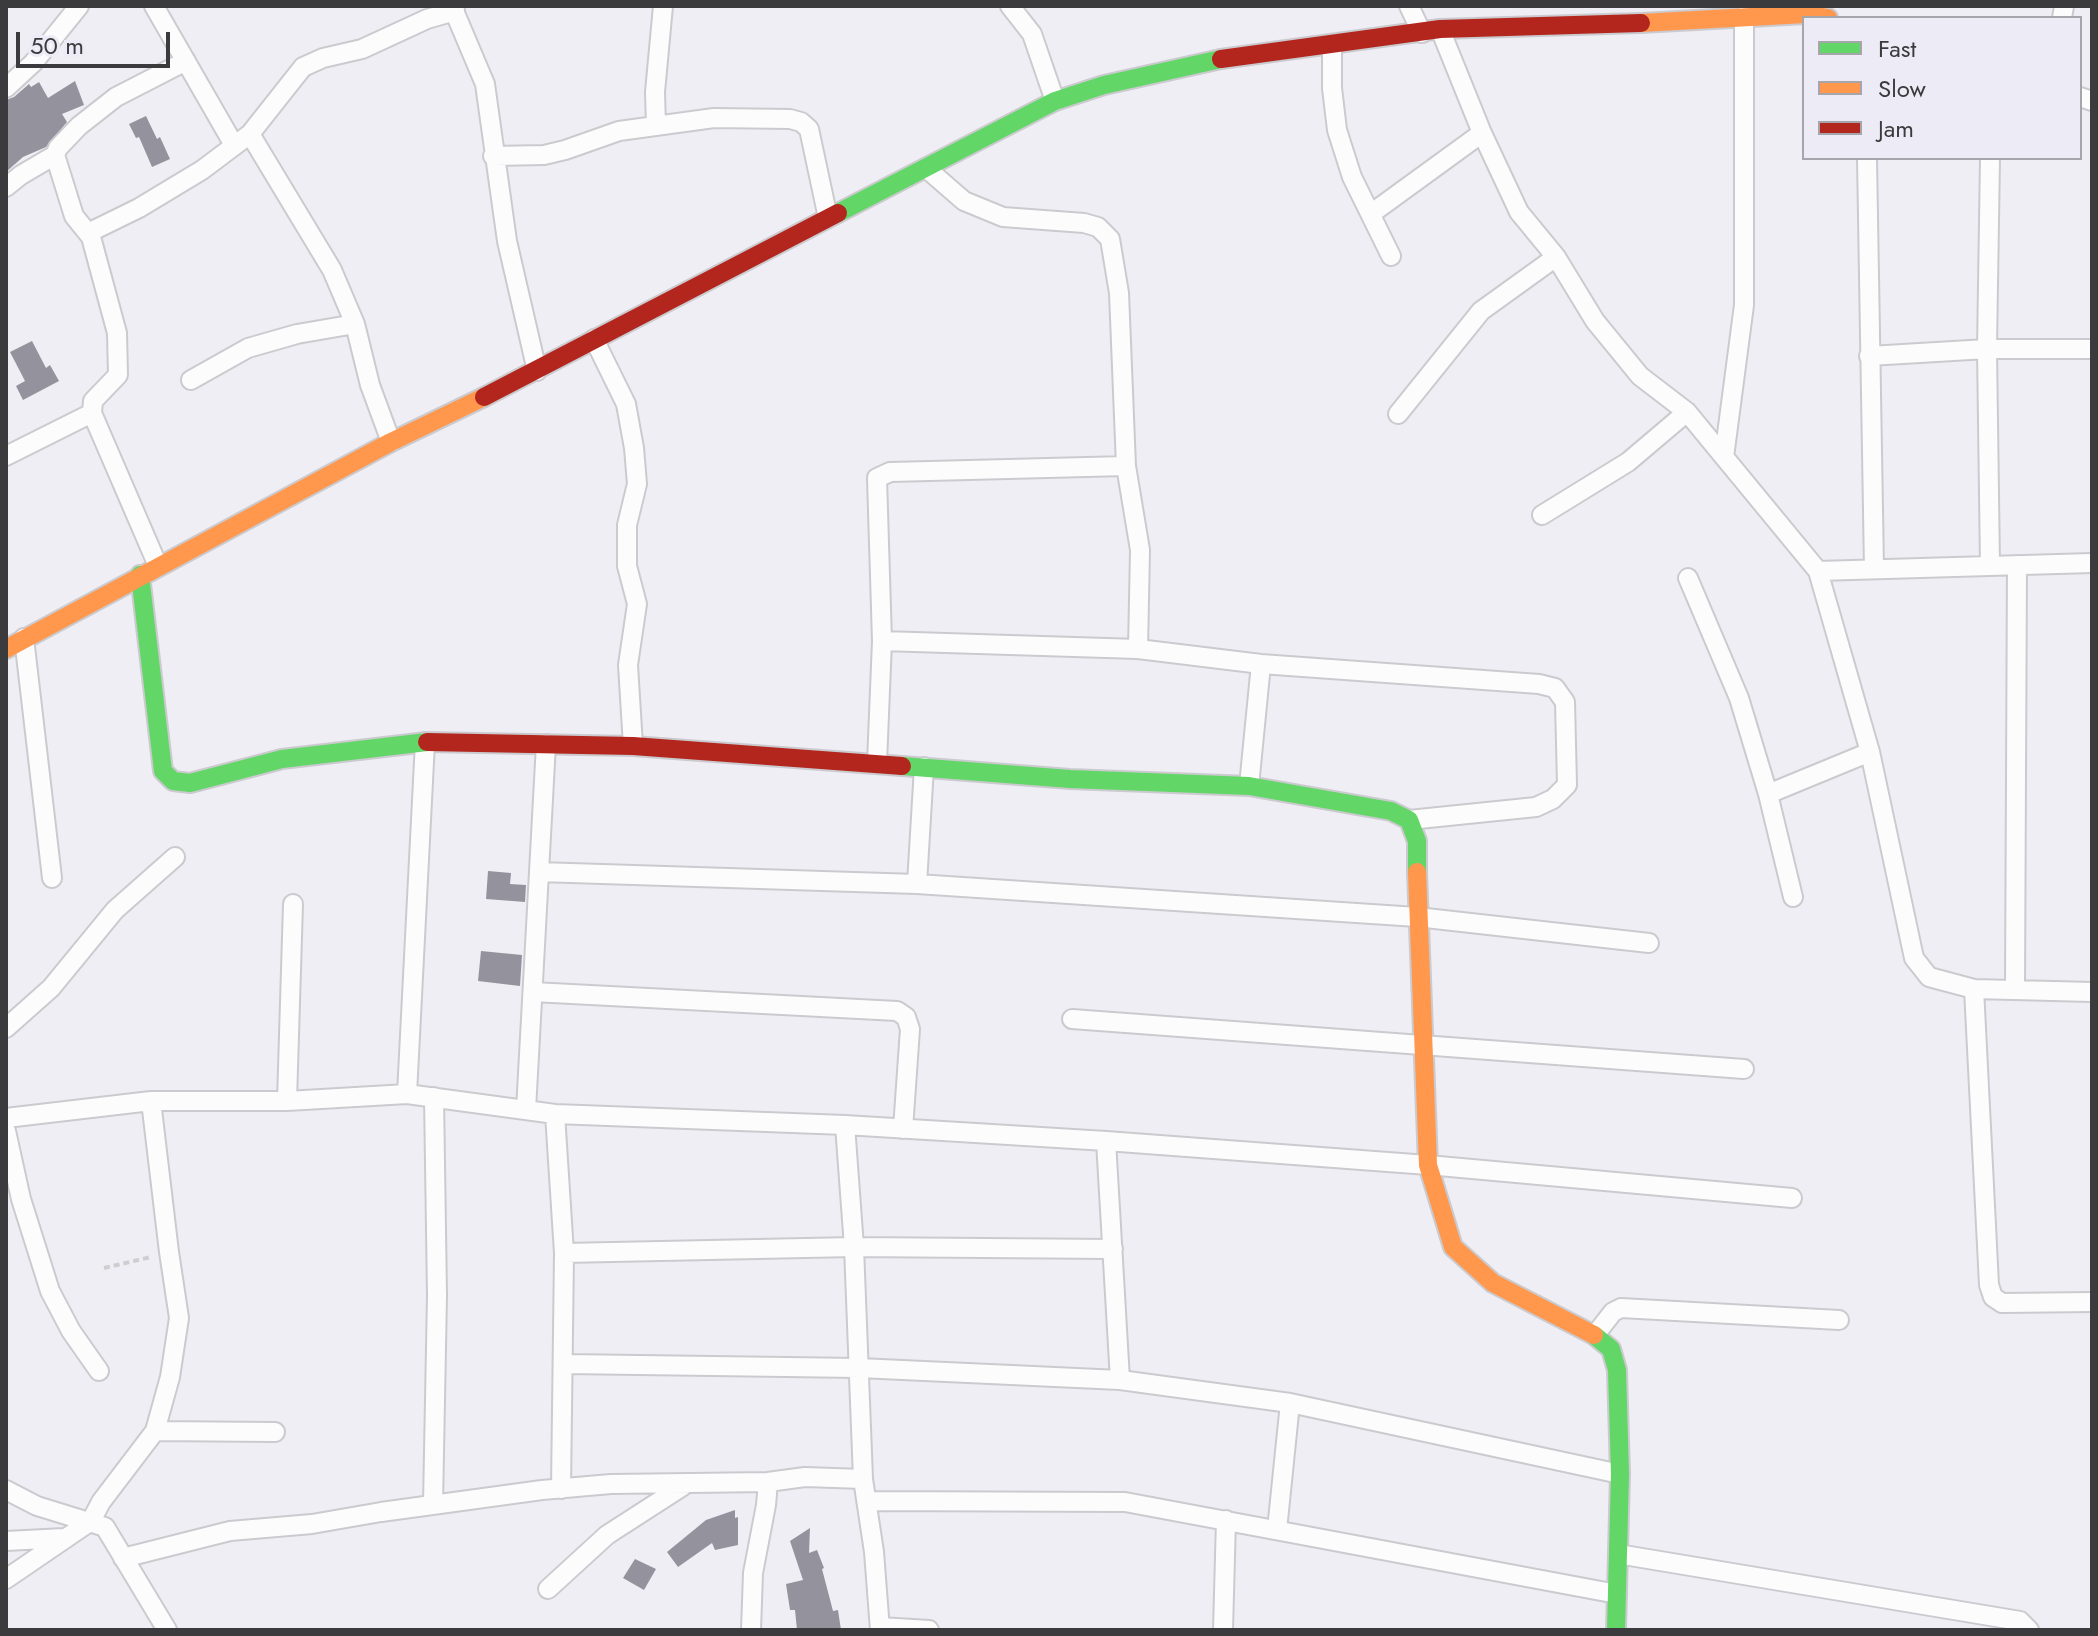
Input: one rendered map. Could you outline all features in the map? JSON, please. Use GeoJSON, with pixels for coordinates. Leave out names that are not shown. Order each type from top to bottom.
{"type":"FeatureCollection","features":[{"type":"Feature","properties":{"kind":"street"},"geometry":{"type":"LineString","coordinates":[[6,88],[33,63],[79,6]]}},
{"type":"Feature","properties":{"kind":"street"},"geometry":{"type":"LineString","coordinates":[[154,6],[234,145]]}},
{"type":"Feature","properties":{"kind":"street"},"geometry":{"type":"LineString","coordinates":[[656,126],[655,92],[663,6]]}},
{"type":"Feature","properties":{"kind":"street"},"geometry":{"type":"LineString","coordinates":[[1010,6],[1032,34],[1055,101]]}},
{"type":"Feature","properties":{"kind":"street"},"geometry":{"type":"LineString","coordinates":[[1409,6],[1431,31],[1519,212],[1556,257],[1595,321],[1640,376],[1687,412],[1818,571],[1870,752],[1914,958],[1929,977],[1974,989],[2092,992]]}},
{"type":"Feature","properties":{"kind":"street"},"geometry":{"type":"LineString","coordinates":[[88,233],[139,208],[202,170],[250,134],[303,67],[323,58],[362,49],[454,9],[485,84],[507,241],[537,371]]}},
{"type":"Feature","properties":{"kind":"street"},"geometry":{"type":"LineString","coordinates":[[6,649],[391,442],[537,371],[1055,101],[1104,85],[1211,60],[1431,31],[1615,24],[1801,10],[1821,16]]}},
{"type":"Feature","properties":{"kind":"street"},"geometry":{"type":"LineString","coordinates":[[1724,457],[1744,305],[1744,16]]}},
{"type":"Feature","properties":{"kind":"street"},"geometry":{"type":"LineString","coordinates":[[1332,44],[1332,88],[1337,130],[1352,177],[1391,256]]}},
{"type":"Feature","properties":{"kind":"street"},"geometry":{"type":"LineString","coordinates":[[6,187],[55,155],[79,126],[116,97],[186,61]]}},
{"type":"Feature","properties":{"kind":"street"},"geometry":{"type":"LineString","coordinates":[[493,156],[544,155],[619,131],[714,118],[790,119],[801,122],[809,129],[828,218]]}},
{"type":"Feature","properties":{"kind":"street"},"geometry":{"type":"LineString","coordinates":[[1372,213],[1482,133]]}},
{"type":"Feature","properties":{"kind":"street"},"geometry":{"type":"LineString","coordinates":[[250,134],[332,270],[355,324],[370,385],[391,442]]}},
{"type":"Feature","properties":{"kind":"street"},"geometry":{"type":"LineString","coordinates":[[55,155],[74,216],[88,233],[107,288],[117,333],[118,375],[93,401],[92,413],[158,566]]}},
{"type":"Feature","properties":{"kind":"street"},"geometry":{"type":"LineString","coordinates":[[1867,160],[1874,569]]}},
{"type":"Feature","properties":{"kind":"street"},"geometry":{"type":"LineString","coordinates":[[1990,160],[1987,349],[1990,566]]}},
{"type":"Feature","properties":{"kind":"street"},"geometry":{"type":"LineString","coordinates":[[926,168],[964,201],[990,212],[1003,217],[1084,223],[1098,227],[1110,239],[1119,293],[1126,466],[1140,550],[1138,649]]}},
{"type":"Feature","properties":{"kind":"street"},"geometry":{"type":"LineString","coordinates":[[1398,414],[1481,311],[1556,257]]}},
{"type":"Feature","properties":{"kind":"street"},"geometry":{"type":"LineString","coordinates":[[191,380],[248,348],[297,334],[355,324]]}},
{"type":"Feature","properties":{"kind":"street"},"geometry":{"type":"LineString","coordinates":[[594,339],[626,404],[634,448],[637,484],[627,525],[627,566],[637,604],[628,665],[633,746]]}},
{"type":"Feature","properties":{"kind":"street"},"geometry":{"type":"LineString","coordinates":[[1869,356],[1987,349],[2092,349]]}},
{"type":"Feature","properties":{"kind":"street"},"geometry":{"type":"LineString","coordinates":[[1542,515],[1628,462],[1687,412]]}},
{"type":"Feature","properties":{"kind":"street"},"geometry":{"type":"LineString","coordinates":[[6,456],[92,413]]}},
{"type":"Feature","properties":{"kind":"street"},"geometry":{"type":"LineString","coordinates":[[877,763],[882,641],[877,478],[890,472],[1126,466]]}},
{"type":"Feature","properties":{"kind":"street"},"geometry":{"type":"LineString","coordinates":[[1818,571],[2092,563]]}},
{"type":"Feature","properties":{"kind":"street"},"geometry":{"type":"LineString","coordinates":[[2015,989],[2017,565]]}},
{"type":"Feature","properties":{"kind":"street"},"geometry":{"type":"LineString","coordinates":[[140,575],[163,771],[173,781],[190,783],[282,759],[425,742],[633,746],[1070,779],[1249,786],[1391,811],[1409,820],[1536,807],[1553,799],[1567,785],[1565,702],[1555,688],[1539,684],[1261,664],[1138,649],[882,641]]}},
{"type":"Feature","properties":{"kind":"street"},"geometry":{"type":"LineString","coordinates":[[1688,578],[1739,698],[1768,794],[1793,897]]}},
{"type":"Feature","properties":{"kind":"street"},"geometry":{"type":"LineString","coordinates":[[24,638],[52,878]]}},
{"type":"Feature","properties":{"kind":"street"},"geometry":{"type":"LineString","coordinates":[[1249,786],[1261,664]]}},
{"type":"Feature","properties":{"kind":"street"},"geometry":{"type":"LineString","coordinates":[[407,1094],[425,742]]}},
{"type":"Feature","properties":{"kind":"street"},"geometry":{"type":"LineString","coordinates":[[526,1110],[546,744]]}},
{"type":"Feature","properties":{"kind":"street"},"geometry":{"type":"LineString","coordinates":[[1768,794],[1870,752]]}},
{"type":"Feature","properties":{"kind":"street"},"geometry":{"type":"LineString","coordinates":[[917,884],[924,767]]}},
{"type":"Feature","properties":{"kind":"street"},"geometry":{"type":"LineString","coordinates":[[1409,820],[1417,841],[1417,917],[1428,1165],[1453,1247],[1493,1283],[1595,1335],[1611,1349],[1617,1370],[1620,1474],[1616,1630]]}},
{"type":"Feature","properties":{"kind":"street"},"geometry":{"type":"LineString","coordinates":[[6,1028],[51,988],[115,910],[175,857]]}},
{"type":"Feature","properties":{"kind":"street"},"geometry":{"type":"LineString","coordinates":[[539,872],[917,884],[1417,917],[1649,943]]}},
{"type":"Feature","properties":{"kind":"street"},"geometry":{"type":"LineString","coordinates":[[287,1101],[293,904]]}},
{"type":"Feature","properties":{"kind":"street"},"geometry":{"type":"LineString","coordinates":[[1974,989],[1989,1285],[1993,1297],[2002,1303],[2092,1302]]}},
{"type":"Feature","properties":{"kind":"street"},"geometry":{"type":"LineString","coordinates":[[533,992],[897,1011],[906,1017],[910,1029],[903,1129]]}},
{"type":"Feature","properties":{"kind":"street"},"geometry":{"type":"LineString","coordinates":[[1072,1019],[1744,1069]]}},
{"type":"Feature","properties":{"kind":"street"},"geometry":{"type":"LineString","coordinates":[[6,1118],[151,1101],[287,1101],[407,1094],[555,1114],[845,1125],[1106,1141],[1428,1165],[1792,1198]]}},
{"type":"Feature","properties":{"kind":"street"},"geometry":{"type":"LineString","coordinates":[[433,1505],[437,1295],[434,1097]]}},
{"type":"Feature","properties":{"kind":"street"},"geometry":{"type":"LineString","coordinates":[[6,1579],[91,1521],[101,1502],[155,1431],[170,1377],[179,1318],[151,1101]]}},
{"type":"Feature","properties":{"kind":"street"},"geometry":{"type":"LineString","coordinates":[[555,1114],[564,1253],[565,1364],[561,1489]]}},
{"type":"Feature","properties":{"kind":"street"},"geometry":{"type":"LineString","coordinates":[[845,1125],[854,1247],[863,1479],[880,1628],[929,1630]]}},
{"type":"Feature","properties":{"kind":"street"},"geometry":{"type":"LineString","coordinates":[[6,1131],[21,1199],[50,1291],[71,1331],[99,1371]]}},
{"type":"Feature","properties":{"kind":"street"},"geometry":{"type":"LineString","coordinates":[[1106,1141],[1120,1380]]}},
{"type":"Feature","properties":{"kind":"street"},"geometry":{"type":"LineString","coordinates":[[564,1253],[854,1247],[1113,1249]]}},
{"type":"Feature","properties":{"kind":"street"},"geometry":{"type":"LineString","coordinates":[[1595,1335],[1613,1312],[1621,1308],[1839,1320]]}},
{"type":"Feature","properties":{"kind":"street"},"geometry":{"type":"LineString","coordinates":[[565,1364],[859,1368],[1120,1380],[1290,1403],[1620,1474]]}},
{"type":"Feature","properties":{"kind":"street"},"geometry":{"type":"LineString","coordinates":[[1277,1530],[1290,1403]]}},
{"type":"Feature","properties":{"kind":"street"},"geometry":{"type":"LineString","coordinates":[[155,1431],[275,1432]]}},
{"type":"Feature","properties":{"kind":"street"},"geometry":{"type":"LineString","coordinates":[[123,1558],[230,1531],[312,1524],[561,1489],[611,1484],[768,1482],[805,1477],[863,1479]]}},
{"type":"Feature","properties":{"kind":"street"},"geometry":{"type":"LineString","coordinates":[[751,1630],[753,1573],[768,1482]]}},
{"type":"Feature","properties":{"kind":"street"},"geometry":{"type":"LineString","coordinates":[[548,1589],[607,1535],[686,1484]]}},
{"type":"Feature","properties":{"kind":"street"},"geometry":{"type":"LineString","coordinates":[[6,1490],[37,1506],[105,1527],[167,1630]]}},
{"type":"Feature","properties":{"kind":"street"},"geometry":{"type":"LineString","coordinates":[[867,1501],[1125,1502],[1617,1594]]}},
{"type":"Feature","properties":{"kind":"street"},"geometry":{"type":"LineString","coordinates":[[1223,1630],[1226,1520]]}},
{"type":"Feature","properties":{"kind":"street"},"geometry":{"type":"LineString","coordinates":[[6,1541],[67,1538]]}},
{"type":"Feature","properties":{"kind":"street"},"geometry":{"type":"LineString","coordinates":[[1618,1554],[2020,1621],[2029,1630]]}},
{"type":"Feature","properties":{"kind":"path"},"geometry":{"type":"LineString","coordinates":[[104,1268],[169,1252]]}},
{"type":"Feature","properties":{"kind":"building"},"geometry":{"type":"Polygon","coordinates":[[[75,81],[84,105],[62,114],[67,122],[46,147],[23,157],[6,172],[6,100],[29,84],[31,87],[39,82],[48,98],[75,81]]]}},
{"type":"Feature","properties":{"kind":"building"},"geometry":{"type":"Polygon","coordinates":[[[146,116],[170,159],[152,167],[139,137],[136,138],[129,124],[146,116]]]}},
{"type":"Feature","properties":{"kind":"building"},"geometry":{"type":"Polygon","coordinates":[[[32,341],[46,368],[50,365],[59,381],[23,400],[16,386],[25,381],[10,352],[32,341]]]}},
{"type":"Feature","properties":{"kind":"building"},"geometry":{"type":"Polygon","coordinates":[[[488,871],[511,873],[510,884],[526,885],[525,902],[486,899],[488,871]]]}},
{"type":"Feature","properties":{"kind":"building"},"geometry":{"type":"Polygon","coordinates":[[[481,951],[522,955],[520,986],[478,981],[481,951]]]}},
{"type":"Feature","properties":{"kind":"building"},"geometry":{"type":"Polygon","coordinates":[[[735,1510],[738,1545],[715,1550],[712,1543],[678,1567],[667,1552],[706,1520],[735,1510]]]}},
{"type":"Feature","properties":{"kind":"building"},"geometry":{"type":"Polygon","coordinates":[[[810,1528],[809,1553],[817,1550],[833,1611],[838,1610],[841,1630],[797,1630],[795,1610],[790,1610],[786,1584],[803,1580],[790,1541],[810,1528]]]}},
{"type":"Feature","properties":{"kind":"building"},"geometry":{"type":"Polygon","coordinates":[[[635,1559],[656,1569],[644,1590],[623,1578],[635,1559]]]}},
{"type":"Feature","properties":{"kind":"traffic: fast"},"geometry":{"type":"LineString","coordinates":[[838,213],[1055,101],[1104,85],[1221,59]]}},
{"type":"Feature","properties":{"kind":"traffic: fast"},"geometry":{"type":"LineString","coordinates":[[140,575],[163,771],[173,781],[190,783],[282,759],[427,742]]}},
{"type":"Feature","properties":{"kind":"traffic: fast"},"geometry":{"type":"LineString","coordinates":[[902,766],[1070,779],[1249,786],[1391,811],[1409,820],[1417,841],[1417,872]]}},
{"type":"Feature","properties":{"kind":"traffic: fast"},"geometry":{"type":"LineString","coordinates":[[1594,1335],[1611,1349],[1617,1370],[1620,1474],[1616,1630]]}},
{"type":"Feature","properties":{"kind":"traffic: slow"},"geometry":{"type":"LineString","coordinates":[[1641,23],[1805,14],[1816,16]]}},
{"type":"Feature","properties":{"kind":"traffic: slow"},"geometry":{"type":"LineString","coordinates":[[6,649],[391,442],[484,397]]}},
{"type":"Feature","properties":{"kind":"traffic: slow"},"geometry":{"type":"LineString","coordinates":[[1417,872],[1428,1165],[1453,1247],[1493,1283],[1594,1335]]}},
{"type":"Feature","properties":{"kind":"traffic: jam"},"geometry":{"type":"LineString","coordinates":[[1221,59],[1440,29],[1641,23]]}},
{"type":"Feature","properties":{"kind":"traffic: jam"},"geometry":{"type":"LineString","coordinates":[[484,397],[838,213]]}},
{"type":"Feature","properties":{"kind":"traffic: jam"},"geometry":{"type":"LineString","coordinates":[[427,742],[633,746],[902,766]]}}]}
